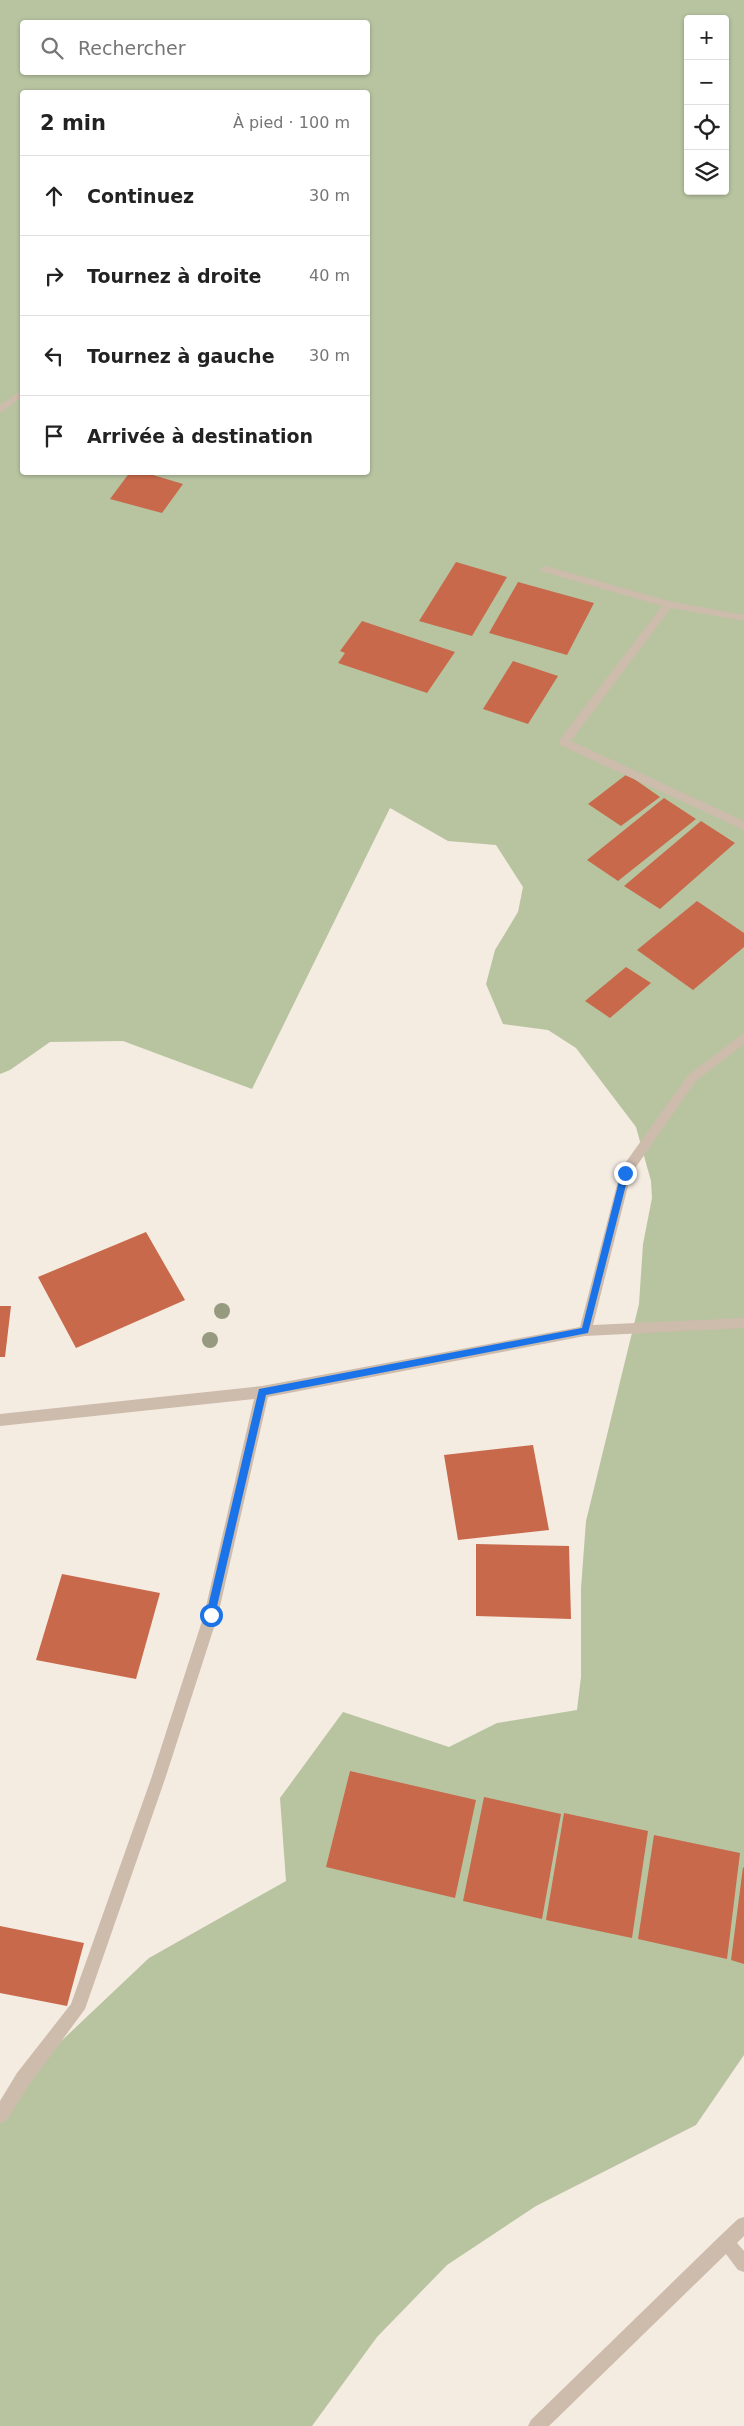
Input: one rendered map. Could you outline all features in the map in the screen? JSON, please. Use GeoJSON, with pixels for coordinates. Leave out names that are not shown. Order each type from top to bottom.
{"type":"FeatureCollection","features":[{"type":"Feature","properties":{"kind":"street"},"geometry":{"type":"LineString","coordinates":[[0,410],[20,395]]}},
{"type":"Feature","properties":{"kind":"street"},"geometry":{"type":"LineString","coordinates":[[545,568],[670,604],[744,618]]}},
{"type":"Feature","properties":{"kind":"street"},"geometry":{"type":"LineString","coordinates":[[670,604],[564,742],[744,826]]}},
{"type":"Feature","properties":{"kind":"street"},"geometry":{"type":"LineString","coordinates":[[585,1331],[625,1173],[692,1078],[744,1038]]}},
{"type":"Feature","properties":{"kind":"street"},"geometry":{"type":"LineString","coordinates":[[0,1420],[262,1392],[585,1331],[744,1323]]}},
{"type":"Feature","properties":{"kind":"street"},"geometry":{"type":"LineString","coordinates":[[0,2115],[23,2078],[77,2009],[158,1779],[211,1615],[262,1392]]}},
{"type":"Feature","properties":{"kind":"street"},"geometry":{"type":"LineString","coordinates":[[537,2426],[744,2225]]}},
{"type":"Feature","properties":{"kind":"street"},"geometry":{"type":"LineString","coordinates":[[726,2242],[744,2264]]}},
{"type":"Feature","properties":{"kind":"green space"},"geometry":{"type":"Polygon","coordinates":[[[0,0],[744,0],[744,2055],[696,2125],[536,2206],[447,2265],[377,2337],[312,2426],[0,2426],[0,2111],[56,2046],[149,1958],[286,1881],[280,1798],[343,1712],[449,1747],[497,1723],[577,1710],[581,1677],[581,1588],[586,1521],[639,1304],[643,1244],[652,1198],[651,1181],[636,1127],[576,1048],[548,1030],[503,1024],[486,984],[495,950],[518,912],[523,887],[496,845],[448,841],[390,808],[252,1089],[123,1041],[50,1042],[10,1070],[0,1074],[0,0]]]}},
{"type":"Feature","properties":{"kind":"building"},"geometry":{"type":"Polygon","coordinates":[[[128,475],[153,475],[183,484],[162,513],[110,499],[128,475]]]}},
{"type":"Feature","properties":{"kind":"building"},"geometry":{"type":"Polygon","coordinates":[[[456,562],[507,577],[472,636],[419,621],[456,562]]]}},
{"type":"Feature","properties":{"kind":"building"},"geometry":{"type":"Polygon","coordinates":[[[518,582],[594,603],[567,655],[489,633],[518,582]]]}},
{"type":"Feature","properties":{"kind":"building"},"geometry":{"type":"Polygon","coordinates":[[[362,621],[455,652],[427,693],[338,663],[345,653],[340,651],[362,621]]]}},
{"type":"Feature","properties":{"kind":"building"},"geometry":{"type":"Polygon","coordinates":[[[513,661],[558,676],[528,724],[483,709],[513,661]]]}},
{"type":"Feature","properties":{"kind":"building"},"geometry":{"type":"Polygon","coordinates":[[[627,774],[660,797],[621,826],[588,804],[627,774]]]}},
{"type":"Feature","properties":{"kind":"building"},"geometry":{"type":"Polygon","coordinates":[[[664,798],[696,819],[618,881],[587,860],[664,798]]]}},
{"type":"Feature","properties":{"kind":"building"},"geometry":{"type":"Polygon","coordinates":[[[701,821],[735,843],[660,909],[624,886],[701,821]]]}},
{"type":"Feature","properties":{"kind":"building"},"geometry":{"type":"Polygon","coordinates":[[[697,901],[744,933],[744,947],[693,990],[637,950],[697,901]]]}},
{"type":"Feature","properties":{"kind":"building"},"geometry":{"type":"Polygon","coordinates":[[[626,967],[651,983],[610,1018],[585,1001],[626,967]]]}},
{"type":"Feature","properties":{"kind":"building"},"geometry":{"type":"Polygon","coordinates":[[[146,1232],[185,1300],[76,1348],[38,1277],[146,1232]]]}},
{"type":"Feature","properties":{"kind":"building"},"geometry":{"type":"Polygon","coordinates":[[[0,1306],[11,1306],[5,1357],[0,1357],[0,1306]]]}},
{"type":"Feature","properties":{"kind":"building"},"geometry":{"type":"Polygon","coordinates":[[[533,1445],[549,1530],[458,1540],[444,1455],[533,1445]]]}},
{"type":"Feature","properties":{"kind":"building"},"geometry":{"type":"Polygon","coordinates":[[[476,1544],[569,1546],[571,1619],[476,1616],[476,1544]]]}},
{"type":"Feature","properties":{"kind":"building"},"geometry":{"type":"Polygon","coordinates":[[[62,1574],[160,1593],[136,1679],[36,1660],[62,1574]]]}},
{"type":"Feature","properties":{"kind":"building"},"geometry":{"type":"Polygon","coordinates":[[[350,1771],[476,1800],[455,1898],[326,1867],[350,1771]]]}},
{"type":"Feature","properties":{"kind":"building"},"geometry":{"type":"Polygon","coordinates":[[[484,1797],[561,1814],[542,1919],[463,1901],[484,1797]]]}},
{"type":"Feature","properties":{"kind":"building"},"geometry":{"type":"Polygon","coordinates":[[[564,1813],[648,1831],[632,1938],[546,1920],[564,1813]]]}},
{"type":"Feature","properties":{"kind":"building"},"geometry":{"type":"Polygon","coordinates":[[[654,1835],[740,1853],[727,1959],[638,1939],[654,1835]]]}},
{"type":"Feature","properties":{"kind":"building"},"geometry":{"type":"Polygon","coordinates":[[[744,1868],[744,1964],[731,1960],[744,1868]]]}},
{"type":"Feature","properties":{"kind":"building"},"geometry":{"type":"Polygon","coordinates":[[[0,1926],[84,1943],[67,2006],[0,1993],[0,1926]]]}},
{"type":"Feature","properties":{"kind":"route"},"geometry":{"type":"LineString","coordinates":[[211,1615],[262,1392],[585,1331],[625,1173]]}}]}
